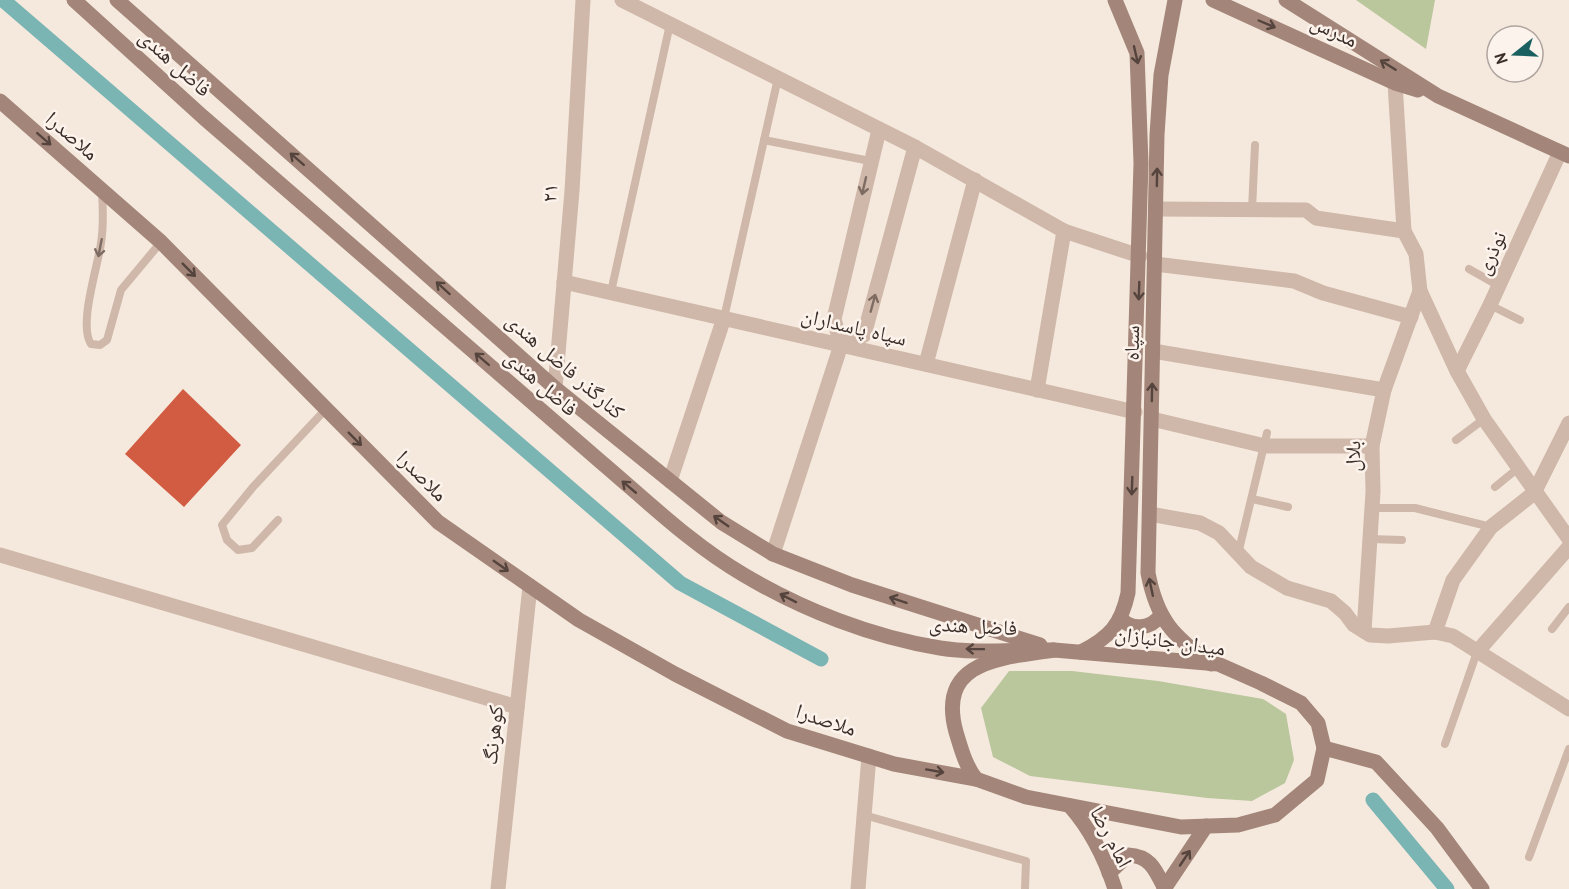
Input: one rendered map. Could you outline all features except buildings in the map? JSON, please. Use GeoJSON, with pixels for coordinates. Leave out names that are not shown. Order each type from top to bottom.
{"type":"FeatureCollection","features":[{"type":"Feature","properties":{"kind":"main road","name":"فاضل هندی"},"geometry":{"type":"LineString","coordinates":[[74,0],[203,117],[666,518],[743,574],[813,610],[903,641],[943,649],[1054,650]]}},
{"type":"Feature","properties":{"kind":"main road","name":"کنارگذر فاضل هندی"},"geometry":{"type":"LineString","coordinates":[[117,0],[555,388],[721,522],[773,554],[852,585],[1054,650]]}},
{"type":"Feature","properties":{"kind":"main road","name":"سپاه"},"geometry":{"type":"LineString","coordinates":[[1081,652],[1107,637],[1120,618],[1128,593],[1140,256],[1141,163],[1137,53],[1115,0]]}},
{"type":"Feature","properties":{"kind":"main road","name":"سپاه"},"geometry":{"type":"LineString","coordinates":[[1175,0],[1161,75],[1148,573],[1153,596],[1161,615],[1179,640],[1211,664]]}},
{"type":"Feature","properties":{"kind":"main road","name":"مدرس"},"geometry":{"type":"LineString","coordinates":[[1213,0],[1395,83],[1438,96],[1565,154]]}},
{"type":"Feature","properties":{"kind":"main road","name":"مدرس"},"geometry":{"type":"LineString","coordinates":[[1286,0],[1438,96]]}},
{"type":"Feature","properties":{"kind":"main road","name":"ملاصدرا"},"geometry":{"type":"LineString","coordinates":[[0,101],[161,242],[438,522],[530,586],[579,620],[675,674],[787,732],[894,764],[976,779]]}},
{"type":"Feature","properties":{"kind":"main road"},"geometry":{"type":"LineString","coordinates":[[1120,618],[1127,625],[1138,627],[1151,624],[1161,615]]}},
{"type":"Feature","properties":{"kind":"main road","name":"میدان جانبازان"},"geometry":{"type":"LineString","coordinates":[[1054,650],[1081,652],[1211,664],[1250,678],[1301,703],[1318,723],[1324,748],[1317,780],[1275,815],[1238,825],[1181,827],[1026,797],[976,779],[963,755],[955,726],[953,700],[962,677],[986,661],[1054,650]]}},
{"type":"Feature","properties":{"kind":"main road"},"geometry":{"type":"LineString","coordinates":[[1324,748],[1376,762],[1437,828],[1482,889]]}},
{"type":"Feature","properties":{"kind":"main road","name":"امام رضا"},"geometry":{"type":"LineString","coordinates":[[1070,806],[1084,823],[1115,889]]}},
{"type":"Feature","properties":{"kind":"main road"},"geometry":{"type":"LineString","coordinates":[[1109,873],[1128,855],[1141,856],[1151,863],[1164,888],[1206,826]]}},
{"type":"Feature","properties":{"kind":"street","name":"۲۱"},"geometry":{"type":"LineString","coordinates":[[555,388],[584,0]]}},
{"type":"Feature","properties":{"kind":"street"},"geometry":{"type":"LineString","coordinates":[[622,0],[915,147],[1064,231],[1140,256]]}},
{"type":"Feature","properties":{"kind":"street","name":"بلال"},"geometry":{"type":"LineString","coordinates":[[1395,83],[1404,231],[1416,254],[1420,291],[1456,371],[1484,419],[1517,469],[1569,539]]}},
{"type":"Feature","properties":{"kind":"street"},"geometry":{"type":"LineString","coordinates":[[773,554],[841,345],[834,319],[879,130]]}},
{"type":"Feature","properties":{"kind":"street"},"geometry":{"type":"LineString","coordinates":[[841,345],[864,335],[915,147]]}},
{"type":"Feature","properties":{"kind":"street","name":"نوذری"},"geometry":{"type":"LineString","coordinates":[[1456,371],[1565,154]]}},
{"type":"Feature","properties":{"kind":"street"},"geometry":{"type":"LineString","coordinates":[[926,364],[975,180]]}},
{"type":"Feature","properties":{"kind":"street"},"geometry":{"type":"LineString","coordinates":[[1156,209],[1306,210],[1316,218],[1404,231]]}},
{"type":"Feature","properties":{"kind":"street"},"geometry":{"type":"LineString","coordinates":[[1036,390],[1064,231]]}},
{"type":"Feature","properties":{"kind":"street"},"geometry":{"type":"LineString","coordinates":[[1155,264],[1294,281],[1323,292],[1411,317]]}},
{"type":"Feature","properties":{"kind":"street","name":"سپاه پاسداران"},"geometry":{"type":"LineString","coordinates":[[564,282],[1135,412]]}},
{"type":"Feature","properties":{"kind":"street","name":"بلال"},"geometry":{"type":"LineString","coordinates":[[1364,631],[1372,508],[1372,446],[1384,390],[1420,291]]}},
{"type":"Feature","properties":{"kind":"street"},"geometry":{"type":"LineString","coordinates":[[670,481],[724,318]]}},
{"type":"Feature","properties":{"kind":"street"},"geometry":{"type":"LineString","coordinates":[[1153,351],[1384,390]]}},
{"type":"Feature","properties":{"kind":"street"},"geometry":{"type":"LineString","coordinates":[[1152,418],[1266,439],[1372,446]]}},
{"type":"Feature","properties":{"kind":"street"},"geometry":{"type":"LineString","coordinates":[[1435,632],[1453,580],[1491,527],[1534,493],[1569,423]]}},
{"type":"Feature","properties":{"kind":"street"},"geometry":{"type":"LineString","coordinates":[[1150,514],[1200,523],[1219,533],[1251,567],[1287,588],[1331,601],[1345,613],[1354,626],[1370,635],[1388,636],[1435,632],[1453,636],[1569,709]]}},
{"type":"Feature","properties":{"kind":"street"},"geometry":{"type":"LineString","coordinates":[[1477,652],[1569,546]]}},
{"type":"Feature","properties":{"kind":"street"},"geometry":{"type":"LineString","coordinates":[[0,555],[517,706]]}},
{"type":"Feature","properties":{"kind":"street","name":"کوهرنگ"},"geometry":{"type":"LineString","coordinates":[[498,889],[530,586]]}},
{"type":"Feature","properties":{"kind":"street"},"geometry":{"type":"LineString","coordinates":[[858,889],[869,756]]}},
{"type":"Feature","properties":{"kind":"lane"},"geometry":{"type":"LineString","coordinates":[[611,292],[670,24]]}},
{"type":"Feature","properties":{"kind":"lane"},"geometry":{"type":"LineString","coordinates":[[724,318],[778,78]]}},
{"type":"Feature","properties":{"kind":"lane"},"geometry":{"type":"LineString","coordinates":[[764,140],[870,161]]}},
{"type":"Feature","properties":{"kind":"lane"},"geometry":{"type":"LineString","coordinates":[[1252,210],[1255,145]]}},
{"type":"Feature","properties":{"kind":"lane"},"geometry":{"type":"LineString","coordinates":[[102,190],[104,221],[87,324],[86,338],[91,344],[100,345],[106,340],[121,290],[161,242]]}},
{"type":"Feature","properties":{"kind":"lane"},"geometry":{"type":"LineString","coordinates":[[1469,269],[1499,286]]}},
{"type":"Feature","properties":{"kind":"lane"},"geometry":{"type":"LineString","coordinates":[[1490,304],[1520,320]]}},
{"type":"Feature","properties":{"kind":"lane"},"geometry":{"type":"LineString","coordinates":[[278,520],[252,548],[238,550],[227,540],[222,525],[253,487],[326,409]]}},
{"type":"Feature","properties":{"kind":"lane"},"geometry":{"type":"LineString","coordinates":[[1456,440],[1484,419]]}},
{"type":"Feature","properties":{"kind":"lane"},"geometry":{"type":"LineString","coordinates":[[1238,555],[1266,439]]}},
{"type":"Feature","properties":{"kind":"lane"},"geometry":{"type":"LineString","coordinates":[[1495,487],[1517,469]]}},
{"type":"Feature","properties":{"kind":"lane"},"geometry":{"type":"LineString","coordinates":[[1252,499],[1288,507]]}},
{"type":"Feature","properties":{"kind":"lane"},"geometry":{"type":"LineString","coordinates":[[1372,508],[1415,508],[1491,527]]}},
{"type":"Feature","properties":{"kind":"lane"},"geometry":{"type":"LineString","coordinates":[[1370,539],[1402,540]]}},
{"type":"Feature","properties":{"kind":"lane"},"geometry":{"type":"LineString","coordinates":[[1552,630],[1569,608]]}},
{"type":"Feature","properties":{"kind":"lane"},"geometry":{"type":"LineString","coordinates":[[1445,744],[1477,652]]}},
{"type":"Feature","properties":{"kind":"lane"},"geometry":{"type":"LineString","coordinates":[[1529,857],[1569,749]]}},
{"type":"Feature","properties":{"kind":"lane"},"geometry":{"type":"LineString","coordinates":[[864,815],[1026,861],[1025,889]]}},
{"type":"Feature","properties":{"kind":"green space"},"geometry":{"type":"Polygon","coordinates":[[[1356,0],[1435,0],[1426,49],[1356,0]]]}},
{"type":"Feature","properties":{"kind":"green space"},"geometry":{"type":"Polygon","coordinates":[[[1009,671],[1072,671],[1158,681],[1263,699],[1286,714],[1294,760],[1285,783],[1252,801],[1207,798],[1030,776],[993,757],[981,708],[1009,671]]]}},
{"type":"Feature","properties":{"kind":"waterway"},"geometry":{"type":"LineString","coordinates":[[3,0],[680,583],[821,659]]}},
{"type":"Feature","properties":{"kind":"waterway"},"geometry":{"type":"LineString","coordinates":[[1373,800],[1447,889]]}}]}
